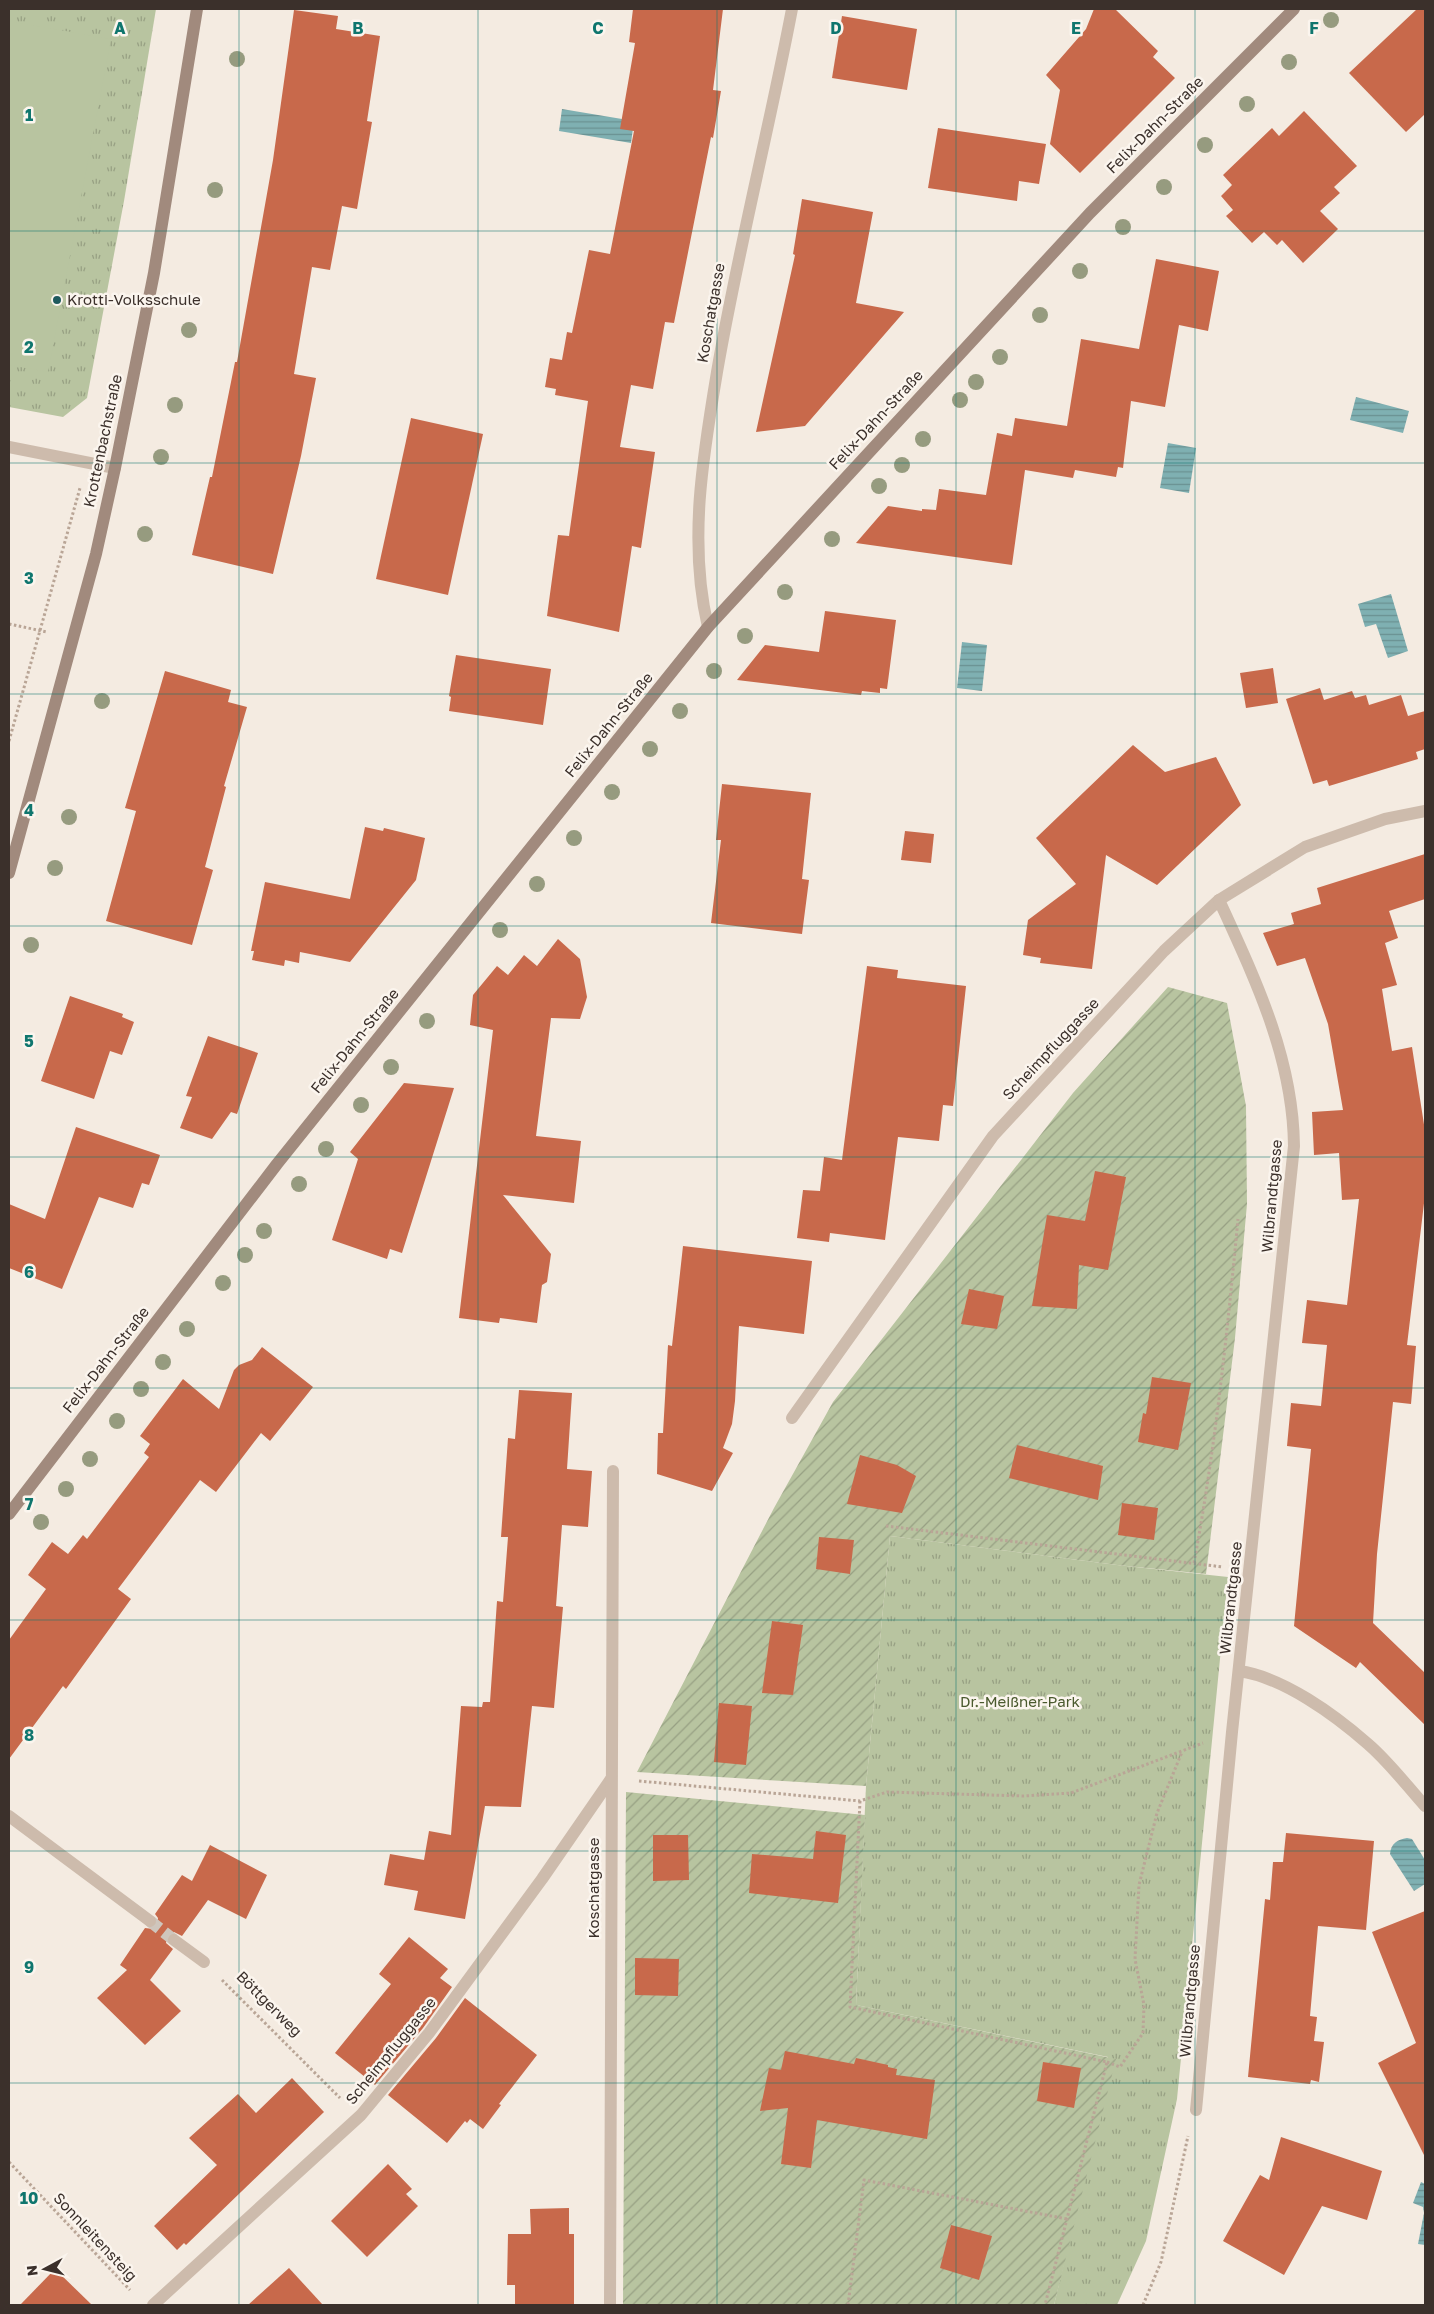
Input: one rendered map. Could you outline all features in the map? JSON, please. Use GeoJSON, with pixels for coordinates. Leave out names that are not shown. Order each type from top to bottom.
{"type":"FeatureCollection","features":[{"type":"Feature","properties":{"kind":"street","name":"Krottenbachstraße"},"geometry":{"type":"LineString","coordinates":[[9,873],[96,554],[115,468],[154,273],[197,9]]}},
{"type":"Feature","properties":{"kind":"street","name":"Koschatgasse"},"geometry":{"type":"LineString","coordinates":[[708,627],[702,602],[698,554],[701,487],[707,430],[731,292],[792,9]]}},
{"type":"Feature","properties":{"kind":"street","name":"Felix-Dahn-Straße"},"geometry":{"type":"LineString","coordinates":[[9,1514],[277,1164],[708,627],[1090,213],[1294,9]]}},
{"type":"Feature","properties":{"kind":"street"},"geometry":{"type":"LineString","coordinates":[[9,447],[115,468]]}},
{"type":"Feature","properties":{"kind":"street","name":"Scheimpfluggasse"},"geometry":{"type":"LineString","coordinates":[[792,1418],[993,1136],[1164,951],[1219,900],[1305,847],[1385,819],[1425,811]]}},
{"type":"Feature","properties":{"kind":"street","name":"Wilbrandtgasse"},"geometry":{"type":"LineString","coordinates":[[1196,2110],[1231,1742],[1292,1173],[1294,1122],[1288,1080],[1275,1032],[1261,991],[1219,900]]}},
{"type":"Feature","properties":{"kind":"street","name":"Koschatgasse"},"geometry":{"type":"LineString","coordinates":[[610,2305],[613,1471]]}},
{"type":"Feature","properties":{"kind":"street"},"geometry":{"type":"LineString","coordinates":[[1239,1671],[1256,1674],[1317,1705],[1369,1744],[1425,1806]]}},
{"type":"Feature","properties":{"kind":"street","name":"Scheimpfluggasse"},"geometry":{"type":"LineString","coordinates":[[153,2305],[361,2116],[446,2010],[552,1865],[611,1779]]}},
{"type":"Feature","properties":{"kind":"street"},"geometry":{"type":"LineString","coordinates":[[9,1816],[150,1921]]}},
{"type":"Feature","properties":{"kind":"street"},"geometry":{"type":"LineString","coordinates":[[174,1940],[204,1962]]}},
{"type":"Feature","properties":{"kind":"path"},"geometry":{"type":"LineString","coordinates":[[9,741],[87,462]]}},
{"type":"Feature","properties":{"kind":"path"},"geometry":{"type":"LineString","coordinates":[[9,624],[73,638]]}},
{"type":"Feature","properties":{"kind":"path"},"geometry":{"type":"LineString","coordinates":[[1194,1563],[1204,1510],[1227,1336],[1238,1220]]}},
{"type":"Feature","properties":{"kind":"path"},"geometry":{"type":"LineString","coordinates":[[886,1526],[1250,1569]]}},
{"type":"Feature","properties":{"kind":"path"},"geometry":{"type":"LineString","coordinates":[[611,1779],[860,1801],[887,1792],[1024,1796],[1071,1793],[1182,1751],[1157,1813],[1140,1885],[1135,1959],[1144,2005],[1143,2033],[1120,2067],[1107,2062],[850,2007],[860,1801]]}},
{"type":"Feature","properties":{"kind":"path","name":"Böttgerweg"},"geometry":{"type":"LineString","coordinates":[[204,1962],[337,2095]]}},
{"type":"Feature","properties":{"kind":"path"},"geometry":{"type":"LineString","coordinates":[[1045,2305],[1107,2062]]}},
{"type":"Feature","properties":{"kind":"path"},"geometry":{"type":"LineString","coordinates":[[1142,2305],[1161,2262],[1183,2153],[1196,2110]]}},
{"type":"Feature","properties":{"kind":"path","name":"Sonnleitensteig"},"geometry":{"type":"LineString","coordinates":[[9,2162],[130,2291]]}},
{"type":"Feature","properties":{"kind":"path"},"geometry":{"type":"LineString","coordinates":[[848,2305],[864,2180],[1067,2219]]}},
{"type":"Feature","properties":{"kind":"green space","name":"Krotti-Volksschule"},"geometry":{"type":"Polygon","coordinates":[[[9,9],[156,9],[124,201],[87,398],[63,417],[9,407],[9,9]]]}},
{"type":"Feature","properties":{"kind":"green space"},"geometry":{"type":"Polygon","coordinates":[[[9,21],[111,39],[48,372],[9,365],[9,21]]]}},
{"type":"Feature","properties":{"kind":"green space"},"geometry":{"type":"Polygon","coordinates":[[[1168,987],[1227,1003],[1246,1106],[1247,1204],[1235,1338],[1206,1574],[1117,1565],[890,1536],[866,1786],[637,1772],[774,1508],[833,1402],[1073,1093],[1168,987]]]}},
{"type":"Feature","properties":{"kind":"green space","name":"Dr.-Meißner-Park"},"geometry":{"type":"Polygon","coordinates":[[[890,1536],[1228,1577],[1177,2099],[1146,2241],[1117,2305],[1054,2305],[1109,2074],[1108,2057],[856,2005],[866,1786],[890,1536]]]}},
{"type":"Feature","properties":{"kind":"green space"},"geometry":{"type":"Polygon","coordinates":[[[626,1792],[865,1815],[856,2005],[1116,2059],[1054,2305],[623,2305],[626,1792]]]}},
{"type":"Feature","properties":{"kind":"water"},"geometry":{"type":"Polygon","coordinates":[[[562,109],[634,121],[631,143],[559,131],[562,109]]]}},
{"type":"Feature","properties":{"kind":"water"},"geometry":{"type":"Polygon","coordinates":[[[1356,397],[1409,411],[1403,433],[1350,420],[1356,397]]]}},
{"type":"Feature","properties":{"kind":"water"},"geometry":{"type":"Polygon","coordinates":[[[1168,443],[1196,448],[1189,493],[1160,488],[1168,443]]]}},
{"type":"Feature","properties":{"kind":"water"},"geometry":{"type":"Polygon","coordinates":[[[1391,594],[1408,651],[1388,658],[1376,624],[1365,627],[1358,604],[1391,594]]]}},
{"type":"Feature","properties":{"kind":"water"},"geometry":{"type":"Polygon","coordinates":[[[962,642],[987,645],[982,691],[957,688],[962,642]]]}},
{"type":"Feature","properties":{"kind":"water"},"geometry":{"type":"Polygon","coordinates":[[[1407,1838],[1412,1839],[1425,1860],[1425,1884],[1414,1891],[1390,1854],[1395,1843],[1407,1838]]]}},
{"type":"Feature","properties":{"kind":"water"},"geometry":{"type":"Polygon","coordinates":[[[1421,2182],[1425,2184],[1425,2245],[1418,2244],[1424,2213],[1423,2207],[1413,2203],[1421,2182]]]}},
{"type":"Feature","properties":{"kind":"building"},"geometry":{"type":"Polygon","coordinates":[[[633,9],[723,9],[713,90],[721,91],[674,323],[665,322],[653,389],[631,385],[620,447],[655,452],[641,548],[632,546],[619,632],[547,616],[558,535],[569,536],[588,401],[555,395],[556,389],[545,387],[550,358],[562,360],[567,332],[572,333],[589,250],[610,254],[634,131],[620,129],[635,43],[629,42],[633,9]]]}},
{"type":"Feature","properties":{"kind":"building"},"geometry":{"type":"Polygon","coordinates":[[[1094,9],[1115,9],[1158,51],[1153,57],[1175,78],[1080,173],[1050,144],[1060,90],[1046,75],[1086,29],[1094,9]]]}},
{"type":"Feature","properties":{"kind":"building"},"geometry":{"type":"Polygon","coordinates":[[[1417,9],[1425,9],[1425,114],[1406,132],[1349,73],[1417,9]]]}},
{"type":"Feature","properties":{"kind":"building"},"geometry":{"type":"Polygon","coordinates":[[[294,10],[338,16],[336,29],[380,36],[367,121],[372,122],[357,209],[342,206],[330,270],[312,267],[294,374],[316,378],[301,456],[273,574],[192,555],[210,477],[212,477],[235,362],[237,362],[273,160],[294,10]]]}},
{"type":"Feature","properties":{"kind":"building"},"geometry":{"type":"Polygon","coordinates":[[[842,16],[917,29],[907,90],[832,78],[842,16]]]}},
{"type":"Feature","properties":{"kind":"building"},"geometry":{"type":"Polygon","coordinates":[[[1304,111],[1357,166],[1334,187],[1340,193],[1320,211],[1338,229],[1303,263],[1282,240],[1277,245],[1264,232],[1252,243],[1226,216],[1233,210],[1221,196],[1232,185],[1223,175],[1272,128],[1279,136],[1304,111]]]}},
{"type":"Feature","properties":{"kind":"building"},"geometry":{"type":"Polygon","coordinates":[[[938,128],[1046,144],[1039,184],[1019,181],[1017,201],[928,188],[938,128]]]}},
{"type":"Feature","properties":{"kind":"building"},"geometry":{"type":"Polygon","coordinates":[[[802,199],[873,212],[856,303],[904,312],[805,426],[756,432],[795,255],[793,254],[802,199]]]}},
{"type":"Feature","properties":{"kind":"building"},"geometry":{"type":"Polygon","coordinates":[[[1156,259],[1219,271],[1208,331],[1179,325],[1165,407],[1131,401],[1123,468],[1118,467],[1116,477],[1075,470],[1073,478],[1025,470],[1012,565],[856,543],[888,506],[922,511],[922,509],[936,510],[939,489],[986,495],[997,433],[1012,436],[1015,418],[1067,426],[1081,339],[1139,349],[1156,259]]]}},
{"type":"Feature","properties":{"kind":"building"},"geometry":{"type":"Polygon","coordinates":[[[411,418],[483,434],[448,595],[376,579],[411,418]]]}},
{"type":"Feature","properties":{"kind":"building"},"geometry":{"type":"Polygon","coordinates":[[[825,611],[896,620],[887,689],[880,688],[880,693],[862,691],[861,695],[737,680],[765,645],[819,652],[825,611]]]}},
{"type":"Feature","properties":{"kind":"building"},"geometry":{"type":"Polygon","coordinates":[[[456,655],[551,669],[543,725],[449,711],[451,697],[449,696],[456,655]]]}},
{"type":"Feature","properties":{"kind":"building"},"geometry":{"type":"Polygon","coordinates":[[[1273,668],[1278,703],[1246,708],[1240,673],[1273,668]]]}},
{"type":"Feature","properties":{"kind":"building"},"geometry":{"type":"Polygon","coordinates":[[[165,671],[231,690],[228,702],[247,707],[224,786],[226,787],[205,867],[213,870],[192,945],[106,921],[136,811],[125,808],[165,671]]]}},
{"type":"Feature","properties":{"kind":"building"},"geometry":{"type":"Polygon","coordinates":[[[1320,688],[1324,700],[1352,691],[1355,698],[1366,695],[1369,705],[1401,695],[1408,716],[1425,711],[1425,749],[1416,752],[1418,759],[1329,786],[1327,780],[1313,784],[1286,699],[1320,688]]]}},
{"type":"Feature","properties":{"kind":"building"},"geometry":{"type":"Polygon","coordinates":[[[1133,745],[1165,772],[1216,757],[1241,805],[1157,885],[1106,855],[1092,969],[1040,963],[1041,958],[1023,955],[1028,920],[1076,884],[1036,838],[1133,745]]]}},
{"type":"Feature","properties":{"kind":"building"},"geometry":{"type":"Polygon","coordinates":[[[722,784],[811,793],[802,879],[809,880],[802,934],[711,923],[721,840],[716,840],[722,784]]]}},
{"type":"Feature","properties":{"kind":"building"},"geometry":{"type":"Polygon","coordinates":[[[365,827],[383,831],[384,828],[425,838],[416,880],[350,962],[300,952],[299,963],[285,960],[284,966],[252,960],[254,951],[251,951],[265,882],[350,899],[365,827]]]}},
{"type":"Feature","properties":{"kind":"building"},"geometry":{"type":"Polygon","coordinates":[[[905,831],[934,834],[931,863],[901,860],[905,831]]]}},
{"type":"Feature","properties":{"kind":"building"},"geometry":{"type":"Polygon","coordinates":[[[1425,854],[1425,899],[1389,911],[1398,938],[1385,943],[1397,985],[1382,989],[1392,1051],[1412,1047],[1425,1131],[1425,1195],[1407,1345],[1416,1346],[1411,1404],[1393,1402],[1377,1554],[1373,1623],[1425,1673],[1425,1725],[1360,1662],[1356,1668],[1294,1626],[1311,1449],[1287,1446],[1291,1403],[1321,1406],[1327,1345],[1302,1343],[1307,1300],[1347,1305],[1359,1199],[1342,1200],[1339,1153],[1314,1155],[1312,1112],[1343,1110],[1328,1024],[1305,958],[1277,966],[1263,933],[1294,924],[1291,913],[1321,904],[1317,888],[1425,854]]]}},
{"type":"Feature","properties":{"kind":"building"},"geometry":{"type":"Polygon","coordinates":[[[558,939],[580,959],[587,997],[580,1019],[551,1018],[536,1136],[581,1141],[574,1203],[503,1195],[551,1254],[547,1282],[542,1285],[537,1323],[500,1318],[499,1323],[459,1318],[493,1030],[470,1025],[473,995],[497,966],[508,975],[524,955],[537,966],[558,939]]]}},
{"type":"Feature","properties":{"kind":"building"},"geometry":{"type":"Polygon","coordinates":[[[867,966],[898,970],[897,978],[966,986],[953,1106],[943,1105],[939,1141],[898,1137],[885,1240],[830,1233],[829,1242],[797,1238],[803,1190],[820,1191],[824,1157],[842,1160],[867,966]]]}},
{"type":"Feature","properties":{"kind":"building"},"geometry":{"type":"Polygon","coordinates":[[[70,996],[123,1014],[122,1017],[134,1022],[122,1055],[110,1051],[94,1099],[41,1081],[70,996]]]}},
{"type":"Feature","properties":{"kind":"building"},"geometry":{"type":"Polygon","coordinates":[[[208,1036],[258,1053],[237,1114],[231,1112],[212,1139],[180,1128],[192,1097],[186,1096],[208,1036]]]}},
{"type":"Feature","properties":{"kind":"building"},"geometry":{"type":"Polygon","coordinates":[[[404,1083],[454,1088],[402,1253],[390,1249],[387,1259],[332,1240],[358,1159],[350,1152],[404,1083]]]}},
{"type":"Feature","properties":{"kind":"building"},"geometry":{"type":"Polygon","coordinates":[[[76,1127],[160,1155],[149,1185],[142,1183],[133,1208],[99,1197],[62,1289],[9,1268],[9,1204],[45,1219],[76,1127]]]}},
{"type":"Feature","properties":{"kind":"building"},"geometry":{"type":"Polygon","coordinates":[[[1095,1171],[1126,1177],[1108,1270],[1079,1265],[1077,1309],[1032,1306],[1047,1215],[1085,1221],[1095,1171]]]}},
{"type":"Feature","properties":{"kind":"building"},"geometry":{"type":"Polygon","coordinates":[[[683,1246],[812,1261],[804,1334],[739,1326],[732,1424],[723,1448],[733,1453],[712,1491],[657,1474],[658,1433],[663,1433],[668,1345],[672,1346],[683,1246]]]}},
{"type":"Feature","properties":{"kind":"building"},"geometry":{"type":"Polygon","coordinates":[[[969,1289],[1004,1296],[997,1329],[961,1324],[969,1289]]]}},
{"type":"Feature","properties":{"kind":"building"},"geometry":{"type":"Polygon","coordinates":[[[262,1347],[313,1387],[270,1441],[261,1433],[216,1492],[200,1480],[118,1589],[131,1599],[66,1689],[63,1686],[9,1759],[9,1640],[46,1589],[28,1575],[52,1542],[68,1554],[83,1535],[87,1539],[149,1457],[144,1453],[150,1444],[140,1436],[183,1379],[219,1409],[234,1370],[239,1365],[252,1360],[262,1347]]]}},
{"type":"Feature","properties":{"kind":"building"},"geometry":{"type":"Polygon","coordinates":[[[1152,1377],[1191,1383],[1178,1450],[1138,1442],[1143,1413],[1146,1414],[1152,1377]]]}},
{"type":"Feature","properties":{"kind":"building"},"geometry":{"type":"Polygon","coordinates":[[[519,1390],[572,1393],[567,1469],[592,1471],[588,1527],[562,1525],[556,1606],[563,1607],[554,1708],[532,1706],[521,1807],[485,1806],[465,1919],[414,1910],[418,1891],[384,1885],[390,1854],[424,1860],[429,1831],[451,1835],[461,1706],[482,1707],[483,1702],[490,1702],[497,1601],[503,1602],[508,1537],[501,1537],[508,1438],[515,1439],[519,1390]]]}},
{"type":"Feature","properties":{"kind":"building"},"geometry":{"type":"Polygon","coordinates":[[[1017,1445],[1103,1466],[1098,1500],[1009,1478],[1017,1445]]]}},
{"type":"Feature","properties":{"kind":"building"},"geometry":{"type":"Polygon","coordinates":[[[860,1455],[897,1465],[916,1476],[902,1513],[847,1504],[860,1455]]]}},
{"type":"Feature","properties":{"kind":"building"},"geometry":{"type":"Polygon","coordinates":[[[1122,1503],[1158,1508],[1154,1540],[1118,1535],[1122,1503]]]}},
{"type":"Feature","properties":{"kind":"building"},"geometry":{"type":"Polygon","coordinates":[[[819,1537],[854,1540],[850,1574],[816,1569],[819,1537]]]}},
{"type":"Feature","properties":{"kind":"building"},"geometry":{"type":"Polygon","coordinates":[[[772,1621],[803,1625],[793,1695],[762,1693],[772,1621]]]}},
{"type":"Feature","properties":{"kind":"building"},"geometry":{"type":"Polygon","coordinates":[[[719,1703],[752,1706],[746,1765],[714,1762],[719,1703]]]}},
{"type":"Feature","properties":{"kind":"building"},"geometry":{"type":"Polygon","coordinates":[[[816,1831],[846,1835],[838,1903],[749,1893],[752,1854],[813,1859],[816,1831]]]}},
{"type":"Feature","properties":{"kind":"building"},"geometry":{"type":"Polygon","coordinates":[[[1286,1833],[1374,1841],[1366,1930],[1318,1926],[1310,2016],[1317,2017],[1314,2041],[1324,2042],[1319,2082],[1311,2080],[1310,2084],[1248,2077],[1265,1899],[1270,1900],[1273,1862],[1283,1862],[1286,1833]]]}},
{"type":"Feature","properties":{"kind":"building"},"geometry":{"type":"Polygon","coordinates":[[[653,1835],[688,1835],[689,1880],[653,1881],[653,1835]]]}},
{"type":"Feature","properties":{"kind":"building"},"geometry":{"type":"Polygon","coordinates":[[[210,1845],[267,1875],[246,1919],[208,1900],[182,1936],[174,1932],[167,1936],[166,1943],[173,1949],[150,1980],[181,2011],[145,2045],[97,1998],[127,1970],[120,1965],[145,1928],[153,1929],[157,1925],[158,1918],[155,1914],[182,1875],[192,1881],[210,1845]]]}},
{"type":"Feature","properties":{"kind":"building"},"geometry":{"type":"Polygon","coordinates":[[[1425,1911],[1425,2157],[1378,2063],[1416,2043],[1372,1932],[1425,1911]]]}},
{"type":"Feature","properties":{"kind":"building"},"geometry":{"type":"Polygon","coordinates":[[[409,1937],[448,1969],[440,1978],[452,1987],[423,2028],[375,2085],[335,2053],[391,1984],[379,1974],[409,1937]]]}},
{"type":"Feature","properties":{"kind":"building"},"geometry":{"type":"Polygon","coordinates":[[[635,1958],[679,1959],[678,1996],[635,1995],[635,1958]]]}},
{"type":"Feature","properties":{"kind":"building"},"geometry":{"type":"Polygon","coordinates":[[[465,1998],[537,2055],[499,2104],[501,2105],[483,2129],[470,2119],[467,2123],[465,2121],[447,2143],[388,2095],[436,2038],[465,1998]]]}},
{"type":"Feature","properties":{"kind":"building"},"geometry":{"type":"Polygon","coordinates":[[[785,2051],[854,2064],[856,2058],[888,2065],[888,2067],[897,2069],[896,2075],[935,2080],[927,2139],[817,2120],[811,2168],[781,2164],[788,2108],[760,2111],[769,2068],[781,2070],[785,2051]]]}},
{"type":"Feature","properties":{"kind":"building"},"geometry":{"type":"Polygon","coordinates":[[[1043,2062],[1081,2068],[1074,2108],[1037,2101],[1043,2062]]]}},
{"type":"Feature","properties":{"kind":"building"},"geometry":{"type":"Polygon","coordinates":[[[292,2078],[324,2112],[186,2245],[184,2243],[177,2250],[154,2226],[217,2165],[189,2138],[238,2094],[256,2113],[292,2078]]]}},
{"type":"Feature","properties":{"kind":"building"},"geometry":{"type":"Polygon","coordinates":[[[1281,2137],[1382,2171],[1367,2220],[1322,2206],[1284,2275],[1223,2241],[1260,2175],[1269,2180],[1281,2137]]]}},
{"type":"Feature","properties":{"kind":"building"},"geometry":{"type":"Polygon","coordinates":[[[388,2164],[412,2189],[406,2194],[418,2206],[367,2257],[331,2221],[388,2164]]]}},
{"type":"Feature","properties":{"kind":"building"},"geometry":{"type":"Polygon","coordinates":[[[569,2208],[569,2234],[574,2234],[574,2305],[515,2305],[515,2285],[507,2285],[508,2234],[531,2234],[530,2209],[569,2208]]]}},
{"type":"Feature","properties":{"kind":"building"},"geometry":{"type":"Polygon","coordinates":[[[951,2225],[992,2236],[979,2280],[940,2268],[951,2225]]]}},
{"type":"Feature","properties":{"kind":"building"},"geometry":{"type":"Polygon","coordinates":[[[289,2268],[323,2305],[248,2305],[289,2268]]]}},
{"type":"Feature","properties":{"kind":"building"},"geometry":{"type":"Polygon","coordinates":[[[55,2269],[92,2305],[20,2305],[55,2269]]]}},
{"type":"Feature","properties":{"kind":"tunnel"},"geometry":{"type":"LineString","coordinates":[[150,1921],[174,1940]]}},
{"type":"Feature","properties":{"kind":"place","name":"Krotti-Volksschule"},"geometry":{"type":"Point","coordinates":[57,300]}}]}
